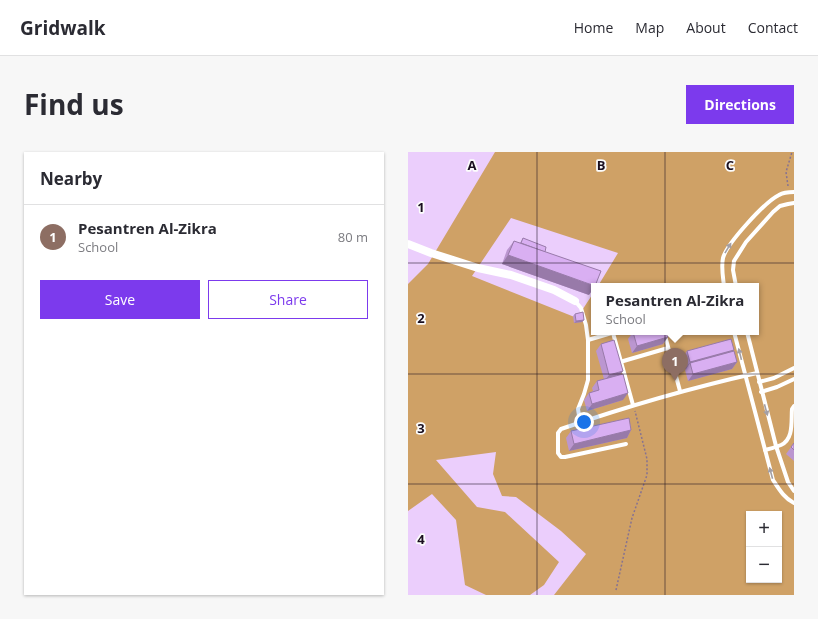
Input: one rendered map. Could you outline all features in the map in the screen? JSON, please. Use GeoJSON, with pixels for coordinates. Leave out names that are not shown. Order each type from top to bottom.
{"type":"FeatureCollection","features":[{"type":"Feature","properties":{"kind":"street"},"geometry":{"type":"LineString","coordinates":[[408,244],[431,254],[478,268],[511,275],[554,290],[575,301]]}},
{"type":"Feature","properties":{"kind":"lane"},"geometry":{"type":"LineString","coordinates":[[724,283],[722,267],[723,259],[726,250],[741,230],[771,200],[780,194],[794,192]]}},
{"type":"Feature","properties":{"kind":"lane"},"geometry":{"type":"LineString","coordinates":[[735,283],[733,270],[734,261],[746,242],[780,206],[794,203]]}},
{"type":"Feature","properties":{"kind":"lane"},"geometry":{"type":"LineString","coordinates":[[575,301],[581,308],[586,325],[588,340],[588,380],[578,409],[580,422]]}},
{"type":"Feature","properties":{"kind":"lane"},"geometry":{"type":"LineString","coordinates":[[588,340],[604,335]]}},
{"type":"Feature","properties":{"kind":"lane"},"geometry":{"type":"LineString","coordinates":[[615,335],[620,362],[633,405]]}},
{"type":"Feature","properties":{"kind":"lane"},"geometry":{"type":"LineString","coordinates":[[665,335],[680,391]]}},
{"type":"Feature","properties":{"kind":"lane"},"geometry":{"type":"LineString","coordinates":[[735,335],[773,480],[782,494],[789,501],[794,503]]}},
{"type":"Feature","properties":{"kind":"lane"},"geometry":{"type":"LineString","coordinates":[[747,335],[776,446],[788,482],[794,491]]}},
{"type":"Feature","properties":{"kind":"lane"},"geometry":{"type":"LineString","coordinates":[[620,362],[668,348]]}},
{"type":"Feature","properties":{"kind":"lane"},"geometry":{"type":"LineString","coordinates":[[759,382],[774,378],[794,368]]}},
{"type":"Feature","properties":{"kind":"lane"},"geometry":{"type":"LineString","coordinates":[[626,444],[561,457],[558,453],[558,433],[561,429],[633,405],[680,391],[756,373]]}},
{"type":"Feature","properties":{"kind":"lane"},"geometry":{"type":"LineString","coordinates":[[762,392],[794,379]]}},
{"type":"Feature","properties":{"kind":"lane"},"geometry":{"type":"LineString","coordinates":[[765,450],[782,444],[792,433],[792,409],[794,406]]}},
{"type":"Feature","properties":{"kind":"path"},"geometry":{"type":"LineString","coordinates":[[789,192],[786,172],[792,152]]}},
{"type":"Feature","properties":{"kind":"path"},"geometry":{"type":"LineString","coordinates":[[616,590],[632,518],[647,475],[647,459],[633,405]]}},
{"type":"Feature","properties":{"kind":"shaded area"},"geometry":{"type":"Polygon","coordinates":[[[495,152],[794,152],[794,595],[554,595],[586,554],[561,531],[516,497],[502,496],[493,474],[496,452],[436,460],[477,507],[505,512],[559,562],[544,585],[530,595],[486,595],[465,585],[456,520],[432,494],[408,511],[408,284],[428,264],[495,152]],[[511,218],[472,276],[577,318],[591,297],[591,335],[759,335],[759,283],[600,283],[618,253],[511,218]]]}},
{"type":"Feature","properties":{"kind":"building"},"geometry":{"type":"Polygon","coordinates":[[[523,238],[546,247],[545,252],[521,243],[523,238]]]}},
{"type":"Feature","properties":{"kind":"building"},"geometry":{"type":"Polygon","coordinates":[[[514,241],[601,271],[596,283],[591,283],[591,285],[508,255],[514,241]]]}},
{"type":"Feature","properties":{"kind":"building"},"geometry":{"type":"Polygon","coordinates":[[[583,312],[584,320],[576,321],[575,314],[583,312]]]}},
{"type":"Feature","properties":{"kind":"building"},"geometry":{"type":"Polygon","coordinates":[[[634,335],[667,335],[668,337],[637,346],[634,335]]]}},
{"type":"Feature","properties":{"kind":"building"},"geometry":{"type":"Polygon","coordinates":[[[731,339],[734,350],[690,362],[687,351],[731,339]]]}},
{"type":"Feature","properties":{"kind":"building"},"geometry":{"type":"Polygon","coordinates":[[[614,340],[623,371],[609,375],[601,344],[614,340]]]}},
{"type":"Feature","properties":{"kind":"building"},"geometry":{"type":"Polygon","coordinates":[[[734,351],[737,362],[693,374],[690,363],[734,351]]]}},
{"type":"Feature","properties":{"kind":"building"},"geometry":{"type":"Polygon","coordinates":[[[623,374],[628,393],[592,404],[589,393],[599,390],[597,381],[623,374]]]}},
{"type":"Feature","properties":{"kind":"building"},"geometry":{"type":"Polygon","coordinates":[[[629,418],[631,430],[574,444],[571,431],[629,418]]]}},
{"type":"Feature","properties":{"kind":"building"},"geometry":{"type":"Polygon","coordinates":[[[794,443],[794,450],[791,447],[794,443]]]}},
{"type":"Feature","properties":{"kind":"place","name":"Pesantren Al-Zikra"},"geometry":{"type":"Point","coordinates":[675,381]}}]}
